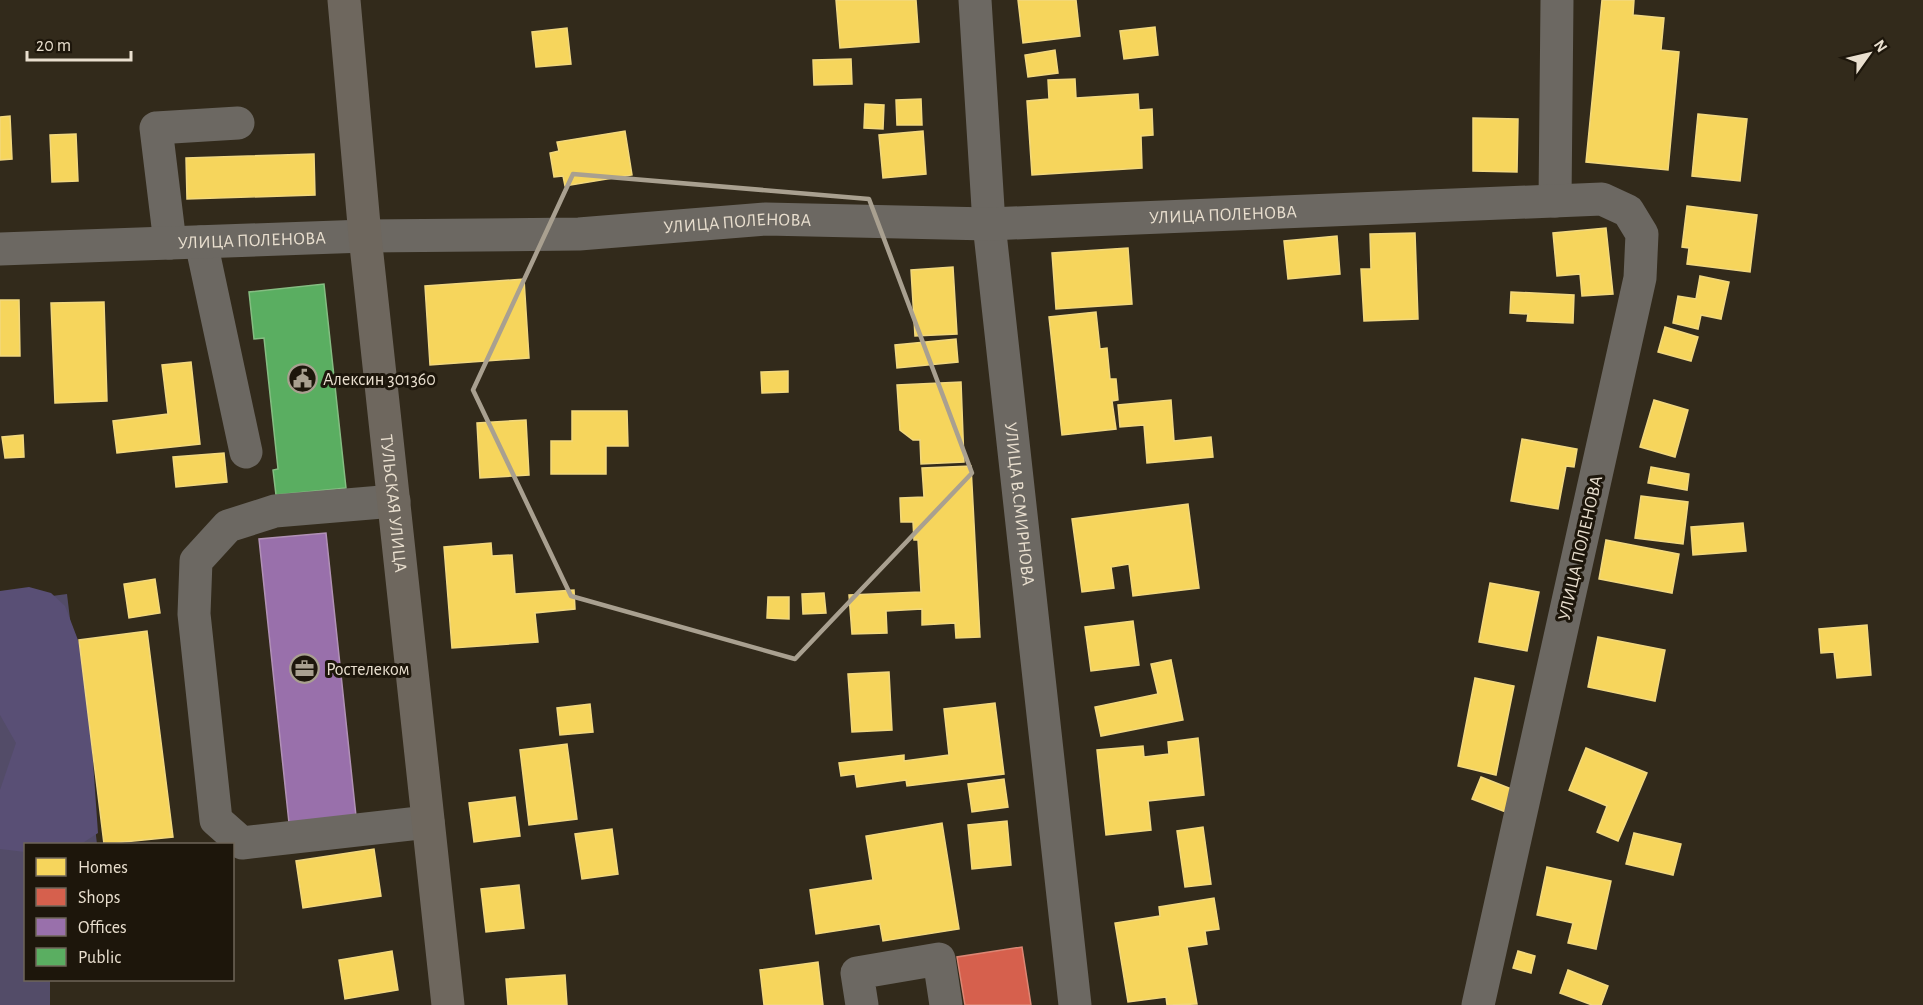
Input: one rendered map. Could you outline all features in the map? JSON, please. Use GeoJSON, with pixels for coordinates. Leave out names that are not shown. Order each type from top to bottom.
{"type":"FeatureCollection","features":[{"type":"Feature","properties":{"kind":"main road","name":"ТУЛЬСКАЯ УЛИЦА"},"geometry":{"type":"LineString","coordinates":[[344,0],[366,236],[448,1005]]}},
{"type":"Feature","properties":{"kind":"street","name":"УЛИЦА В.СМИРНОВА"},"geometry":{"type":"LineString","coordinates":[[975,0],[988,224],[1075,1005]]}},
{"type":"Feature","properties":{"kind":"street"},"geometry":{"type":"LineString","coordinates":[[1555,201],[1557,0]]}},
{"type":"Feature","properties":{"kind":"street"},"geometry":{"type":"LineString","coordinates":[[238,123],[156,128],[185,242],[246,452]]}},
{"type":"Feature","properties":{"kind":"street","name":"УЛИЦА ПОЛЕНОВА"},"geometry":{"type":"LineString","coordinates":[[0,249],[366,236],[579,234],[766,219],[988,224],[1602,199],[1628,211],[1642,234],[1640,278],[1478,1005]]}},
{"type":"Feature","properties":{"kind":"street"},"geometry":{"type":"LineString","coordinates":[[394,501],[275,511],[228,526],[196,561],[194,614],[216,820],[242,843],[428,822]]}},
{"type":"Feature","properties":{"kind":"street"},"geometry":{"type":"LineString","coordinates":[[862,1005],[857,973],[939,959],[946,1005]]}},
{"type":"Feature","properties":{"kind":"highlighted area"},"geometry":{"type":"Polygon","coordinates":[[[573,174],[869,199],[972,473],[795,659],[571,596],[473,390],[573,174]]]}},
{"type":"Feature","properties":{"kind":"shaded area"},"geometry":{"type":"Polygon","coordinates":[[[29,587],[51,593],[65,606],[86,661],[98,833],[83,843],[24,843],[24,852],[0,849],[0,790],[16,743],[0,715],[0,591],[29,587]]]}},
{"type":"Feature","properties":{"kind":"shaded area"},"geometry":{"type":"Polygon","coordinates":[[[67,594],[97,843],[24,843],[24,981],[50,981],[50,1005],[0,1005],[0,603],[67,594]]]}},
{"type":"Feature","properties":{"kind":"building: Homes"},"geometry":{"type":"Polygon","coordinates":[[[836,0],[916,0],[919,42],[840,48],[836,0]]]}},
{"type":"Feature","properties":{"kind":"building: Homes"},"geometry":{"type":"Polygon","coordinates":[[[1018,0],[1076,0],[1080,36],[1023,43],[1018,0]]]}},
{"type":"Feature","properties":{"kind":"building: Homes"},"geometry":{"type":"Polygon","coordinates":[[[1602,0],[1634,0],[1633,15],[1664,18],[1661,50],[1679,52],[1668,170],[1586,162],[1602,0]]]}},
{"type":"Feature","properties":{"kind":"building: Homes"},"geometry":{"type":"Polygon","coordinates":[[[1155,27],[1158,55],[1124,59],[1120,31],[1155,27]]]}},
{"type":"Feature","properties":{"kind":"building: Homes"},"geometry":{"type":"Polygon","coordinates":[[[567,28],[571,64],[536,67],[532,32],[567,28]]]}},
{"type":"Feature","properties":{"kind":"building: Homes"},"geometry":{"type":"Polygon","coordinates":[[[1055,50],[1058,73],[1028,77],[1025,55],[1055,50]]]}},
{"type":"Feature","properties":{"kind":"building: Homes"},"geometry":{"type":"Polygon","coordinates":[[[851,59],[852,84],[814,85],[813,60],[851,59]]]}},
{"type":"Feature","properties":{"kind":"building: Homes"},"geometry":{"type":"Polygon","coordinates":[[[1075,79],[1076,98],[1138,94],[1139,110],[1152,109],[1153,135],[1141,136],[1142,168],[1032,175],[1027,101],[1049,99],[1048,80],[1075,79]]]}},
{"type":"Feature","properties":{"kind":"building: Homes"},"geometry":{"type":"Polygon","coordinates":[[[921,99],[922,125],[897,125],[896,100],[921,99]]]}},
{"type":"Feature","properties":{"kind":"building: Homes"},"geometry":{"type":"Polygon","coordinates":[[[865,104],[884,105],[883,129],[864,128],[865,104]]]}},
{"type":"Feature","properties":{"kind":"building: Homes"},"geometry":{"type":"Polygon","coordinates":[[[1698,114],[1747,119],[1740,181],[1692,176],[1698,114]]]}},
{"type":"Feature","properties":{"kind":"building: Homes"},"geometry":{"type":"Polygon","coordinates":[[[10,116],[12,159],[0,160],[0,117],[10,116]]]}},
{"type":"Feature","properties":{"kind":"building: Homes"},"geometry":{"type":"Polygon","coordinates":[[[1473,118],[1518,119],[1517,172],[1473,171],[1473,118]]]}},
{"type":"Feature","properties":{"kind":"building: Homes"},"geometry":{"type":"Polygon","coordinates":[[[625,131],[632,175],[565,186],[563,176],[554,177],[550,153],[559,151],[557,142],[625,131]]]}},
{"type":"Feature","properties":{"kind":"building: Homes"},"geometry":{"type":"Polygon","coordinates":[[[923,131],[926,174],[883,178],[879,135],[923,131]]]}},
{"type":"Feature","properties":{"kind":"building: Homes"},"geometry":{"type":"Polygon","coordinates":[[[76,134],[78,181],[52,182],[50,135],[76,134]]]}},
{"type":"Feature","properties":{"kind":"building: Homes"},"geometry":{"type":"Polygon","coordinates":[[[314,154],[315,195],[187,199],[186,158],[314,154]]]}},
{"type":"Feature","properties":{"kind":"building: Homes"},"geometry":{"type":"Polygon","coordinates":[[[1687,206],[1757,215],[1750,272],[1687,264],[1689,248],[1682,247],[1687,206]]]}},
{"type":"Feature","properties":{"kind":"building: Homes"},"geometry":{"type":"Polygon","coordinates":[[[1606,228],[1613,294],[1582,296],[1580,274],[1557,276],[1553,233],[1606,228]]]}},
{"type":"Feature","properties":{"kind":"building: Homes"},"geometry":{"type":"Polygon","coordinates":[[[1415,233],[1418,319],[1364,321],[1361,269],[1371,269],[1370,234],[1415,233]]]}},
{"type":"Feature","properties":{"kind":"building: Homes"},"geometry":{"type":"Polygon","coordinates":[[[1337,236],[1340,274],[1288,279],[1284,241],[1337,236]]]}},
{"type":"Feature","properties":{"kind":"building: Homes"},"geometry":{"type":"Polygon","coordinates":[[[1128,248],[1132,304],[1056,309],[1052,253],[1128,248]]]}},
{"type":"Feature","properties":{"kind":"building: Homes"},"geometry":{"type":"Polygon","coordinates":[[[953,267],[957,334],[915,336],[911,270],[953,267]]]}},
{"type":"Feature","properties":{"kind":"building: Homes"},"geometry":{"type":"Polygon","coordinates":[[[1700,276],[1729,282],[1721,319],[1701,315],[1698,329],[1673,323],[1678,296],[1696,299],[1700,276]]]}},
{"type":"Feature","properties":{"kind":"building: Homes"},"geometry":{"type":"Polygon","coordinates":[[[524,279],[529,358],[430,365],[425,286],[524,279]]]}},
{"type":"Feature","properties":{"kind":"building: Homes"},"geometry":{"type":"Polygon","coordinates":[[[1511,292],[1574,295],[1573,323],[1527,321],[1528,314],[1510,313],[1511,292]]]}},
{"type":"Feature","properties":{"kind":"building: Homes"},"geometry":{"type":"Polygon","coordinates":[[[0,300],[19,300],[20,356],[0,356],[0,300]]]}},
{"type":"Feature","properties":{"kind":"building: Homes"},"geometry":{"type":"Polygon","coordinates":[[[104,302],[107,401],[55,403],[51,303],[104,302]]]}},
{"type":"Feature","properties":{"kind":"building: Homes"},"geometry":{"type":"Polygon","coordinates":[[[1096,312],[1100,349],[1107,348],[1110,379],[1116,379],[1118,400],[1112,401],[1116,429],[1062,435],[1049,317],[1096,312]]]}},
{"type":"Feature","properties":{"kind":"building: Homes"},"geometry":{"type":"Polygon","coordinates":[[[1665,327],[1698,337],[1691,361],[1658,352],[1665,327]]]}},
{"type":"Feature","properties":{"kind":"building: Homes"},"geometry":{"type":"Polygon","coordinates":[[[956,339],[958,362],[897,368],[895,345],[956,339]]]}},
{"type":"Feature","properties":{"kind":"building: Homes"},"geometry":{"type":"Polygon","coordinates":[[[191,362],[200,444],[117,453],[113,421],[168,414],[162,365],[191,362]]]}},
{"type":"Feature","properties":{"kind":"building: Homes"},"geometry":{"type":"Polygon","coordinates":[[[788,371],[788,392],[762,393],[761,372],[788,371]]]}},
{"type":"Feature","properties":{"kind":"building: Homes"},"geometry":{"type":"Polygon","coordinates":[[[961,382],[964,462],[921,464],[920,440],[913,440],[900,430],[897,385],[961,382]]]}},
{"type":"Feature","properties":{"kind":"building: Homes"},"geometry":{"type":"Polygon","coordinates":[[[1171,400],[1174,441],[1211,437],[1213,457],[1147,463],[1144,425],[1120,427],[1118,405],[1171,400]]]}},
{"type":"Feature","properties":{"kind":"building: Homes"},"geometry":{"type":"Polygon","coordinates":[[[1654,400],[1688,410],[1675,457],[1640,447],[1654,400]]]}},
{"type":"Feature","properties":{"kind":"building: Homes"},"geometry":{"type":"Polygon","coordinates":[[[572,411],[627,411],[628,446],[606,446],[606,474],[551,474],[551,441],[572,441],[572,411]]]}},
{"type":"Feature","properties":{"kind":"building: Homes"},"geometry":{"type":"Polygon","coordinates":[[[526,420],[529,475],[480,478],[477,423],[526,420]]]}},
{"type":"Feature","properties":{"kind":"building: Homes"},"geometry":{"type":"Polygon","coordinates":[[[23,435],[24,457],[5,458],[2,437],[23,435]]]}},
{"type":"Feature","properties":{"kind":"building: Homes"},"geometry":{"type":"Polygon","coordinates":[[[1522,439],[1577,449],[1574,467],[1566,466],[1558,509],[1511,501],[1522,439]]]}},
{"type":"Feature","properties":{"kind":"building: Homes"},"geometry":{"type":"Polygon","coordinates":[[[224,453],[227,482],[176,487],[173,457],[224,453]]]}},
{"type":"Feature","properties":{"kind":"building: Homes"},"geometry":{"type":"Polygon","coordinates":[[[971,466],[980,637],[956,638],[955,623],[922,625],[922,609],[886,611],[887,633],[852,634],[849,595],[921,592],[918,540],[914,540],[913,522],[901,522],[900,498],[924,497],[922,468],[971,466]]]}},
{"type":"Feature","properties":{"kind":"building: Homes"},"geometry":{"type":"Polygon","coordinates":[[[1651,467],[1689,474],[1687,490],[1648,483],[1651,467]]]}},
{"type":"Feature","properties":{"kind":"building: Homes"},"geometry":{"type":"Polygon","coordinates":[[[1641,496],[1688,502],[1683,544],[1635,538],[1641,496]]]}},
{"type":"Feature","properties":{"kind":"building: Homes"},"geometry":{"type":"Polygon","coordinates":[[[1188,504],[1199,588],[1133,596],[1129,564],[1111,567],[1114,588],[1082,592],[1072,519],[1188,504]]]}},
{"type":"Feature","properties":{"kind":"building: Homes"},"geometry":{"type":"Polygon","coordinates":[[[1743,523],[1746,551],[1693,555],[1691,527],[1743,523]]]}},
{"type":"Feature","properties":{"kind":"building: Homes"},"geometry":{"type":"Polygon","coordinates":[[[1606,540],[1679,554],[1672,593],[1599,579],[1606,540]]]}},
{"type":"Feature","properties":{"kind":"building: Homes"},"geometry":{"type":"Polygon","coordinates":[[[491,543],[492,556],[512,555],[515,594],[574,590],[575,609],[535,613],[538,642],[452,648],[444,547],[491,543]]]}},
{"type":"Feature","properties":{"kind":"building: Homes"},"geometry":{"type":"Polygon","coordinates":[[[155,579],[160,613],[129,618],[124,584],[155,579]]]}},
{"type":"Feature","properties":{"kind":"building: Homes"},"geometry":{"type":"Polygon","coordinates":[[[1490,583],[1539,592],[1527,651],[1479,642],[1490,583]]]}},
{"type":"Feature","properties":{"kind":"building: Homes"},"geometry":{"type":"Polygon","coordinates":[[[824,593],[826,613],[803,614],[802,594],[824,593]]]}},
{"type":"Feature","properties":{"kind":"building: Homes"},"geometry":{"type":"Polygon","coordinates":[[[768,597],[789,597],[789,619],[767,618],[768,597]]]}},
{"type":"Feature","properties":{"kind":"building: Homes"},"geometry":{"type":"Polygon","coordinates":[[[1133,621],[1139,665],[1091,671],[1085,627],[1133,621]]]}},
{"type":"Feature","properties":{"kind":"building: Homes"},"geometry":{"type":"Polygon","coordinates":[[[1867,625],[1871,675],[1837,678],[1834,652],[1821,653],[1819,629],[1867,625]]]}},
{"type":"Feature","properties":{"kind":"building: Homes"},"geometry":{"type":"Polygon","coordinates":[[[147,631],[173,837],[104,843],[79,640],[147,631]]]}},
{"type":"Feature","properties":{"kind":"building: Homes"},"geometry":{"type":"Polygon","coordinates":[[[1598,637],[1665,650],[1655,701],[1588,687],[1598,637]]]}},
{"type":"Feature","properties":{"kind":"building: Homes"},"geometry":{"type":"Polygon","coordinates":[[[1171,660],[1183,720],[1101,736],[1095,707],[1158,694],[1151,664],[1171,660]]]}},
{"type":"Feature","properties":{"kind":"building: Homes"},"geometry":{"type":"Polygon","coordinates":[[[889,672],[892,730],[852,732],[848,674],[889,672]]]}},
{"type":"Feature","properties":{"kind":"building: Homes"},"geometry":{"type":"Polygon","coordinates":[[[1475,678],[1514,686],[1496,775],[1458,766],[1475,678]]]}},
{"type":"Feature","properties":{"kind":"building: Homes"},"geometry":{"type":"Polygon","coordinates":[[[995,703],[1004,774],[907,786],[906,780],[857,787],[855,774],[841,776],[839,763],[904,755],[904,761],[949,755],[944,709],[995,703]]]}},
{"type":"Feature","properties":{"kind":"building: Homes"},"geometry":{"type":"Polygon","coordinates":[[[590,704],[593,732],[560,735],[557,708],[590,704]]]}},
{"type":"Feature","properties":{"kind":"building: Homes"},"geometry":{"type":"Polygon","coordinates":[[[1198,738],[1204,795],[1148,801],[1151,830],[1106,835],[1097,750],[1143,746],[1144,757],[1169,754],[1168,742],[1198,738]]]}},
{"type":"Feature","properties":{"kind":"building: Homes"},"geometry":{"type":"Polygon","coordinates":[[[567,744],[577,819],[529,825],[520,750],[567,744]]]}},
{"type":"Feature","properties":{"kind":"building: Homes"},"geometry":{"type":"Polygon","coordinates":[[[1586,748],[1647,773],[1618,841],[1597,832],[1607,806],[1569,790],[1586,748]]]}},
{"type":"Feature","properties":{"kind":"building: Homes"},"geometry":{"type":"Polygon","coordinates":[[[1481,777],[1519,792],[1511,814],[1472,799],[1481,777]]]}},
{"type":"Feature","properties":{"kind":"building: Homes"},"geometry":{"type":"Polygon","coordinates":[[[1004,779],[1008,807],[972,812],[968,784],[1004,779]]]}},
{"type":"Feature","properties":{"kind":"building: Homes"},"geometry":{"type":"Polygon","coordinates":[[[515,797],[520,836],[474,842],[469,803],[515,797]]]}},
{"type":"Feature","properties":{"kind":"building: Homes"},"geometry":{"type":"Polygon","coordinates":[[[1007,821],[1011,865],[972,869],[968,825],[1007,821]]]}},
{"type":"Feature","properties":{"kind":"building: Homes"},"geometry":{"type":"Polygon","coordinates":[[[942,823],[959,929],[883,941],[880,924],[816,934],[810,890],[873,880],[866,836],[942,823]]]}},
{"type":"Feature","properties":{"kind":"building: Homes"},"geometry":{"type":"Polygon","coordinates":[[[1203,827],[1211,884],[1185,887],[1177,831],[1203,827]]]}},
{"type":"Feature","properties":{"kind":"building: Homes"},"geometry":{"type":"Polygon","coordinates":[[[612,829],[618,874],[582,879],[575,834],[612,829]]]}},
{"type":"Feature","properties":{"kind":"building: Homes"},"geometry":{"type":"Polygon","coordinates":[[[1634,833],[1681,844],[1673,875],[1626,864],[1634,833]]]}},
{"type":"Feature","properties":{"kind":"building: Homes"},"geometry":{"type":"Polygon","coordinates":[[[374,849],[381,896],[303,908],[296,861],[374,849]]]}},
{"type":"Feature","properties":{"kind":"building: Homes"},"geometry":{"type":"Polygon","coordinates":[[[1547,867],[1611,881],[1596,949],[1568,943],[1573,923],[1537,915],[1547,867]]]}},
{"type":"Feature","properties":{"kind":"building: Homes"},"geometry":{"type":"Polygon","coordinates":[[[519,885],[524,928],[486,932],[481,889],[519,885]]]}},
{"type":"Feature","properties":{"kind":"building: Homes"},"geometry":{"type":"Polygon","coordinates":[[[1214,898],[1219,929],[1205,931],[1207,944],[1187,947],[1197,1004],[1167,1005],[1166,997],[1128,1002],[1115,923],[1160,916],[1159,907],[1214,898]]]}},
{"type":"Feature","properties":{"kind":"building: Homes"},"geometry":{"type":"Polygon","coordinates":[[[392,951],[398,990],[345,999],[339,960],[392,951]]]}},
{"type":"Feature","properties":{"kind":"building: Homes"},"geometry":{"type":"Polygon","coordinates":[[[1518,951],[1535,956],[1531,973],[1513,968],[1518,951]]]}},
{"type":"Feature","properties":{"kind":"building: Homes"},"geometry":{"type":"Polygon","coordinates":[[[818,962],[823,1005],[764,1005],[760,970],[818,962]]]}},
{"type":"Feature","properties":{"kind":"building: Homes"},"geometry":{"type":"Polygon","coordinates":[[[1568,970],[1608,986],[1601,1005],[1592,1005],[1560,993],[1568,970]]]}},
{"type":"Feature","properties":{"kind":"building: Homes"},"geometry":{"type":"Polygon","coordinates":[[[565,975],[567,1005],[508,1005],[506,979],[565,975]]]}},
{"type":"Feature","properties":{"kind":"building: Shops"},"geometry":{"type":"Polygon","coordinates":[[[1022,947],[1031,1005],[965,1005],[957,957],[1022,947]]]}},
{"type":"Feature","properties":{"kind":"building: Offices"},"geometry":{"type":"Polygon","coordinates":[[[326,533],[356,816],[289,823],[259,539],[326,533]]]}},
{"type":"Feature","properties":{"kind":"building: Public"},"geometry":{"type":"Polygon","coordinates":[[[324,284],[346,488],[276,495],[273,470],[278,469],[264,338],[254,339],[249,292],[324,284]]]}},
{"type":"Feature","properties":{"kind":"place","name":"Алексин 301360"},"geometry":{"type":"Point","coordinates":[302,379]}},
{"type":"Feature","properties":{"kind":"place","name":"Ростелеком"},"geometry":{"type":"Point","coordinates":[305,669]}}]}
